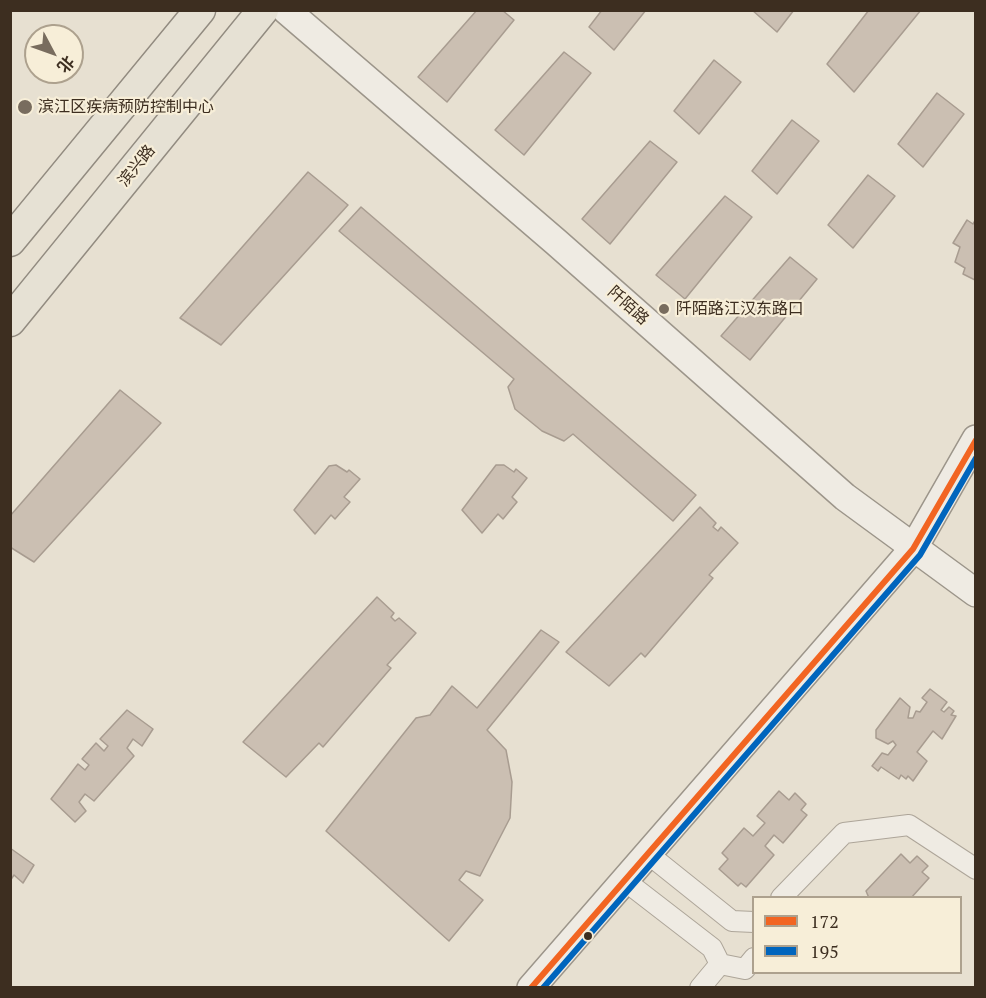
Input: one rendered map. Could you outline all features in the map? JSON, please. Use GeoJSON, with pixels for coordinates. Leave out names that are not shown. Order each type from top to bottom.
{"type":"FeatureCollection","features":[{"type":"Feature","properties":{"kind":"main road"},"geometry":{"type":"LineString","coordinates":[[10,241],[200,10]]}},
{"type":"Feature","properties":{"kind":"main road","name":"滨兴路"},"geometry":{"type":"LineString","coordinates":[[10,321],[263,10]]}},
{"type":"Feature","properties":{"kind":"street","name":"阡陌路"},"geometry":{"type":"LineString","coordinates":[[286,10],[556,242],[845,497],[975,593]]}},
{"type":"Feature","properties":{"kind":"street"},"geometry":{"type":"LineString","coordinates":[[531,987],[914,549],[975,439]]}},
{"type":"Feature","properties":{"kind":"street"},"geometry":{"type":"LineString","coordinates":[[782,896],[843,833],[909,825],[975,869]]}},
{"type":"Feature","properties":{"kind":"street"},"geometry":{"type":"LineString","coordinates":[[647,853],[732,921],[752,922]]}},
{"type":"Feature","properties":{"kind":"street"},"geometry":{"type":"LineString","coordinates":[[624,880],[712,948],[720,964]]}},
{"type":"Feature","properties":{"kind":"street"},"geometry":{"type":"LineString","coordinates":[[720,964],[745,969],[752,959]]}},
{"type":"Feature","properties":{"kind":"street"},"geometry":{"type":"LineString","coordinates":[[700,987],[720,964]]}},
{"type":"Feature","properties":{"kind":"building"},"geometry":{"type":"Polygon","coordinates":[[[477,10],[502,10],[514,20],[447,102],[418,77],[477,10]]]}},
{"type":"Feature","properties":{"kind":"building"},"geometry":{"type":"Polygon","coordinates":[[[602,10],[646,10],[614,50],[589,27],[602,10]]]}},
{"type":"Feature","properties":{"kind":"building"},"geometry":{"type":"Polygon","coordinates":[[[752,10],[794,10],[777,32],[752,10]]]}},
{"type":"Feature","properties":{"kind":"building"},"geometry":{"type":"Polygon","coordinates":[[[869,10],[921,10],[854,92],[827,64],[869,10]]]}},
{"type":"Feature","properties":{"kind":"building"},"geometry":{"type":"Polygon","coordinates":[[[564,52],[591,73],[524,155],[495,130],[564,52]]]}},
{"type":"Feature","properties":{"kind":"building"},"geometry":{"type":"Polygon","coordinates":[[[714,60],[741,82],[699,134],[674,111],[714,60]]]}},
{"type":"Feature","properties":{"kind":"building"},"geometry":{"type":"Polygon","coordinates":[[[937,93],[964,114],[923,167],[898,144],[937,93]]]}},
{"type":"Feature","properties":{"kind":"building"},"geometry":{"type":"Polygon","coordinates":[[[792,120],[819,141],[777,194],[752,171],[792,120]]]}},
{"type":"Feature","properties":{"kind":"building"},"geometry":{"type":"Polygon","coordinates":[[[650,141],[677,162],[610,244],[582,219],[650,141]]]}},
{"type":"Feature","properties":{"kind":"building"},"geometry":{"type":"Polygon","coordinates":[[[308,172],[348,205],[221,345],[180,318],[308,172]]]}},
{"type":"Feature","properties":{"kind":"building"},"geometry":{"type":"Polygon","coordinates":[[[868,175],[895,196],[853,248],[828,225],[868,175]]]}},
{"type":"Feature","properties":{"kind":"building"},"geometry":{"type":"Polygon","coordinates":[[[725,196],[752,217],[685,299],[656,275],[725,196]]]}},
{"type":"Feature","properties":{"kind":"building"},"geometry":{"type":"Polygon","coordinates":[[[361,207],[696,495],[673,521],[573,434],[564,441],[542,431],[515,409],[508,387],[514,379],[339,231],[361,207]]]}},
{"type":"Feature","properties":{"kind":"building"},"geometry":{"type":"Polygon","coordinates":[[[976,219],[975,280],[963,274],[965,268],[955,262],[960,247],[953,243],[967,220],[973,224],[976,219]]]}},
{"type":"Feature","properties":{"kind":"building"},"geometry":{"type":"Polygon","coordinates":[[[790,257],[817,279],[750,360],[721,336],[790,257]]]}},
{"type":"Feature","properties":{"kind":"building"},"geometry":{"type":"Polygon","coordinates":[[[120,390],[161,423],[34,562],[10,547],[10,516],[120,390]]]}},
{"type":"Feature","properties":{"kind":"building"},"geometry":{"type":"Polygon","coordinates":[[[336,465],[347,472],[349,470],[360,479],[344,497],[350,502],[335,519],[331,515],[315,534],[294,510],[329,466],[336,465]]]}},
{"type":"Feature","properties":{"kind":"building"},"geometry":{"type":"Polygon","coordinates":[[[496,465],[504,465],[514,472],[516,469],[527,478],[512,497],[517,502],[503,519],[498,514],[482,533],[462,510],[496,465]]]}},
{"type":"Feature","properties":{"kind":"building"},"geometry":{"type":"Polygon","coordinates":[[[700,507],[716,523],[713,527],[718,531],[721,527],[738,543],[709,575],[713,578],[645,657],[641,653],[609,686],[566,652],[700,507]]]}},
{"type":"Feature","properties":{"kind":"building"},"geometry":{"type":"Polygon","coordinates":[[[377,597],[394,613],[391,617],[395,621],[399,618],[416,633],[387,665],[391,668],[323,747],[319,743],[286,777],[243,742],[377,597]]]}},
{"type":"Feature","properties":{"kind":"building"},"geometry":{"type":"Polygon","coordinates":[[[541,630],[559,642],[487,730],[506,750],[512,782],[510,818],[480,876],[466,871],[459,880],[483,900],[449,941],[326,831],[416,718],[430,715],[452,686],[477,708],[541,630]]]}},
{"type":"Feature","properties":{"kind":"building"},"geometry":{"type":"Polygon","coordinates":[[[930,689],[947,702],[941,710],[944,712],[949,707],[954,711],[951,715],[956,716],[942,739],[933,731],[917,752],[927,761],[913,781],[908,776],[906,779],[901,775],[899,779],[881,767],[878,771],[872,766],[882,753],[888,755],[896,745],[893,741],[888,744],[876,738],[876,730],[900,698],[910,707],[908,718],[913,718],[916,711],[920,712],[927,702],[922,698],[930,689]]]}},
{"type":"Feature","properties":{"kind":"building"},"geometry":{"type":"Polygon","coordinates":[[[127,710],[153,729],[142,746],[133,739],[127,748],[134,756],[94,801],[85,794],[79,802],[86,811],[75,822],[51,799],[78,764],[85,770],[89,765],[82,759],[96,743],[104,751],[108,746],[100,739],[127,710]]]}},
{"type":"Feature","properties":{"kind":"building"},"geometry":{"type":"Polygon","coordinates":[[[779,791],[789,800],[795,793],[806,804],[801,810],[807,815],[783,843],[774,835],[765,846],[774,855],[746,887],[741,883],[738,886],[719,869],[728,859],[722,853],[744,828],[753,836],[765,823],[757,816],[779,791]]]}},
{"type":"Feature","properties":{"kind":"building"},"geometry":{"type":"Polygon","coordinates":[[[10,848],[34,865],[23,883],[14,875],[10,881],[10,848]]]}},
{"type":"Feature","properties":{"kind":"building"},"geometry":{"type":"Polygon","coordinates":[[[901,854],[910,863],[917,856],[928,866],[922,872],[929,878],[913,896],[868,896],[866,891],[901,854]]]}},
{"type":"Feature","properties":{"kind":"transit line","name":"172"},"geometry":{"type":"LineString","coordinates":[[531,988],[913,549],[976,440]]}},
{"type":"Feature","properties":{"kind":"transit line","name":"195"},"geometry":{"type":"LineString","coordinates":[[543,988],[920,555],[976,458]]}},
{"type":"Feature","properties":{"kind":"place","name":"滨江区疾病预防控制中心"},"geometry":{"type":"Point","coordinates":[25,107]}},
{"type":"Feature","properties":{"kind":"place","name":"阡陌路江汉东路口"},"geometry":{"type":"Point","coordinates":[664,309]}}]}
